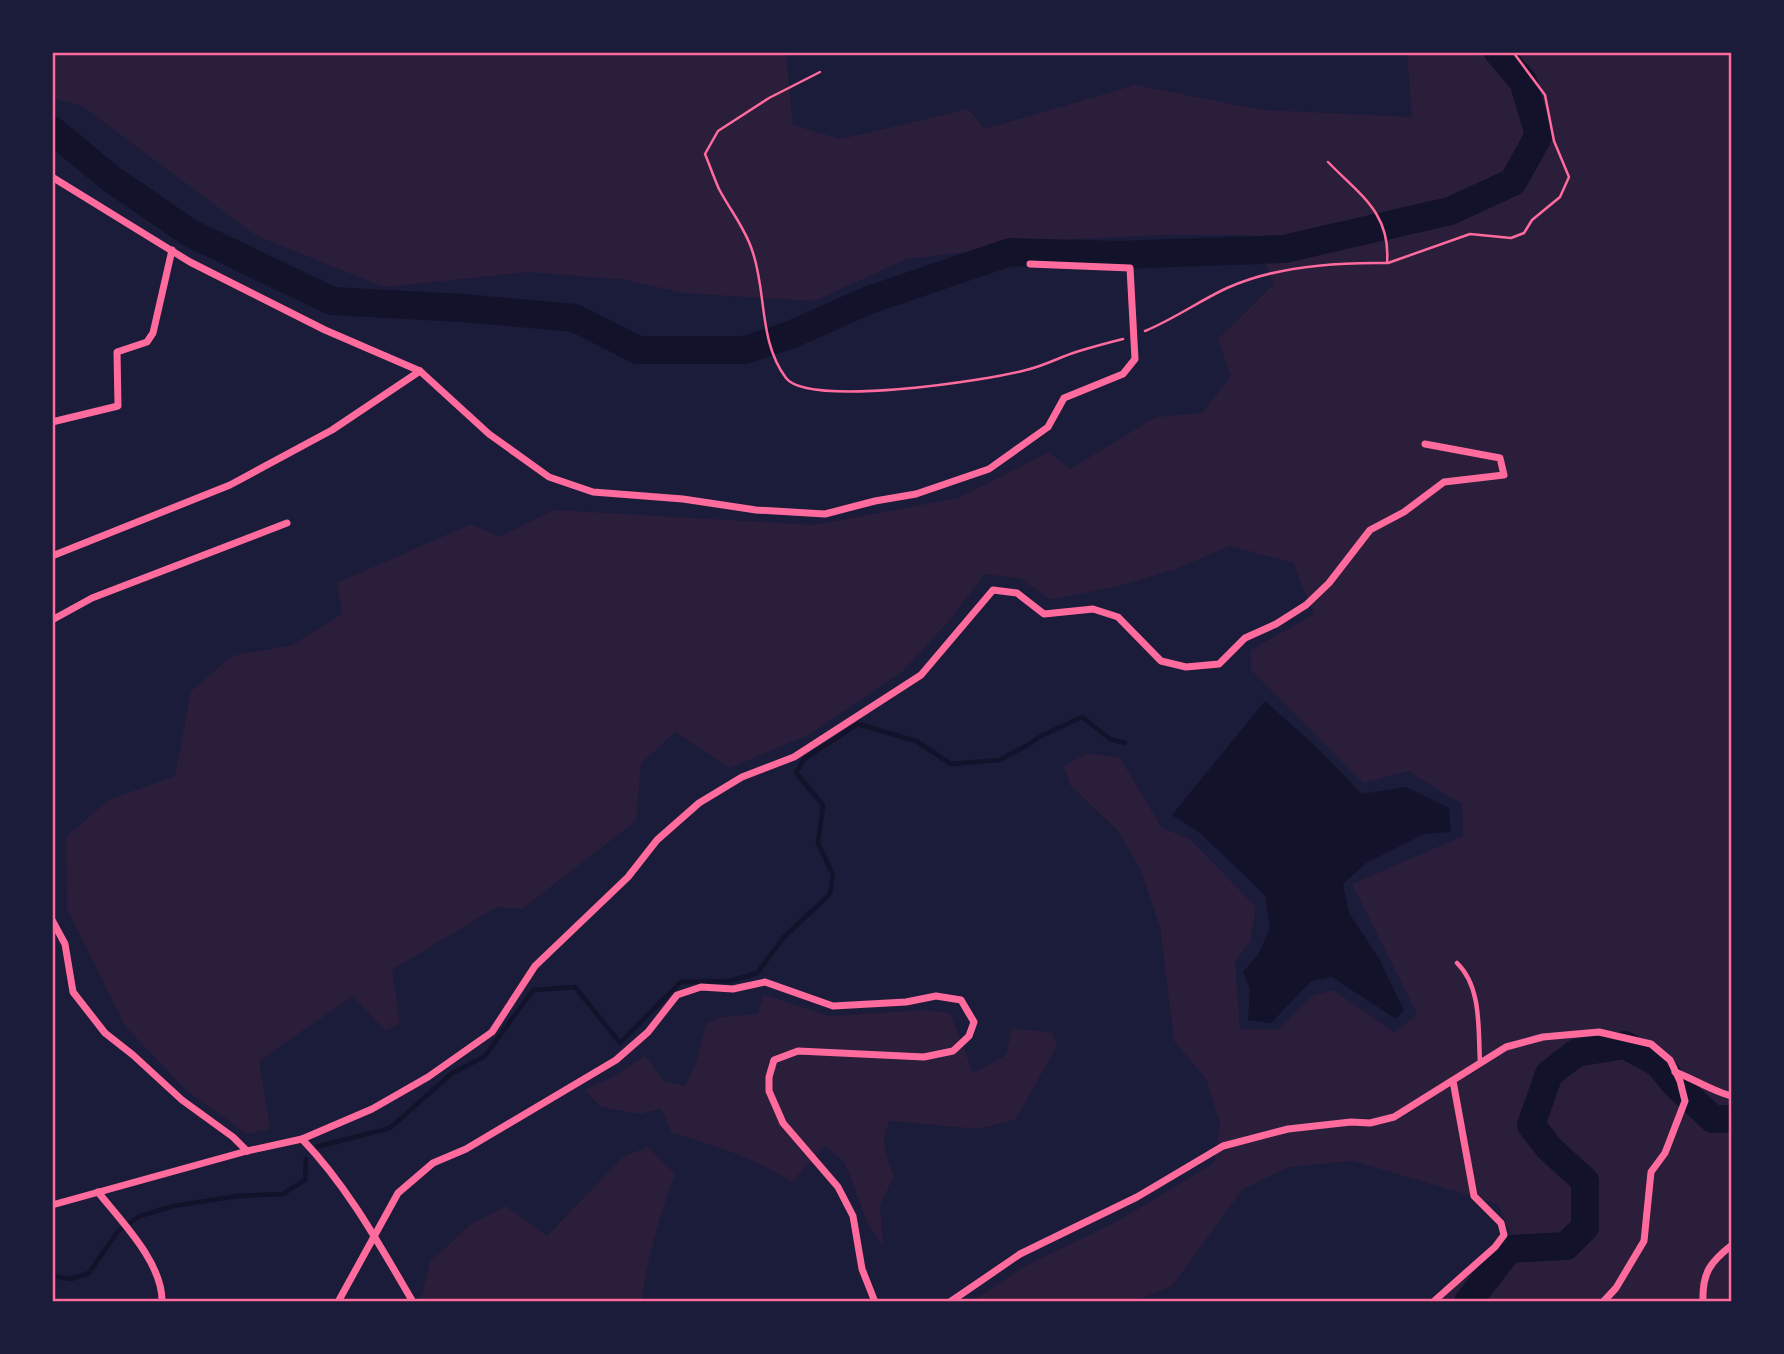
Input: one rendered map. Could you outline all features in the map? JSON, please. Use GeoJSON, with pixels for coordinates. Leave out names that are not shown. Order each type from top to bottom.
{"type":"FeatureCollection","features":[{"type":"Feature","properties":{"kind":"street"},"geometry":{"type":"LineString","coordinates":[[52,177],[190,262],[326,330],[420,371],[489,434],[549,477],[593,492],[683,499],[756,510],[825,514],[916,494],[989,469],[1048,427],[1064,398],[1123,374],[1135,359],[1130,268],[1030,264]]}},
{"type":"Feature","properties":{"kind":"street"},"geometry":{"type":"LineString","coordinates":[[52,422],[118,406],[117,352],[147,342],[153,333],[172,250]]}},
{"type":"Feature","properties":{"kind":"street"},"geometry":{"type":"LineString","coordinates":[[52,556],[230,485],[332,430],[420,371]]}},
{"type":"Feature","properties":{"kind":"street"},"geometry":{"type":"LineString","coordinates":[[52,1205],[247,1151],[302,1139],[372,1109],[428,1077],[492,1032],[535,966],[628,877],[657,840],[699,803],[742,777],[794,757],[921,675],[993,590],[1017,593],[1044,614],[1093,609],[1118,617],[1161,662],[1186,667],[1219,664],[1245,638],[1276,624],[1306,604],[1329,583],[1370,530],[1404,512],[1444,482],[1504,475],[1500,458],[1425,444]]}},
{"type":"Feature","properties":{"kind":"street"},"geometry":{"type":"LineString","coordinates":[[52,620],[92,598],[287,523]]}},
{"type":"Feature","properties":{"kind":"street"},"geometry":{"type":"LineString","coordinates":[[52,920],[65,944],[73,992],[105,1033],[182,1100],[233,1137],[247,1151]]}},
{"type":"Feature","properties":{"kind":"street"},"geometry":{"type":"LineString","coordinates":[[338,1301],[398,1193],[433,1163],[484,1139],[616,1060],[648,1032],[677,995],[701,987],[733,989],[765,982],[832,1006],[906,1002],[936,996],[961,1000],[974,1022],[969,1036],[953,1051],[924,1057],[798,1051],[774,1060],[769,1077],[769,1091],[783,1123],[838,1187],[853,1216],[862,1269],[875,1301]]}},
{"type":"Feature","properties":{"kind":"street"},"geometry":{"type":"LineString","coordinates":[[950,1301],[1020,1254],[1137,1197],[1223,1146],[1288,1129],[1351,1122],[1370,1123],[1394,1117],[1506,1047],[1531,1040],[1599,1031],[1651,1044],[1670,1060],[1685,1101],[1665,1153],[1651,1171],[1644,1241],[1616,1288],[1603,1301]]}},
{"type":"Feature","properties":{"kind":"street"},"geometry":{"type":"LineString","coordinates":[[1675,1072],[1731,1096]]}},
{"type":"Feature","properties":{"kind":"street"},"geometry":{"type":"LineString","coordinates":[[1433,1301],[1504,1236],[1501,1223],[1474,1196],[1453,1081]]}},
{"type":"Feature","properties":{"kind":"street"},"geometry":{"type":"LineString","coordinates":[[302,1139],[327,1165],[354,1202],[413,1301]]}},
{"type":"Feature","properties":{"kind":"street"},"geometry":{"type":"LineString","coordinates":[[98,1192],[145,1253],[162,1288],[162,1301]]}},
{"type":"Feature","properties":{"kind":"street"},"geometry":{"type":"LineString","coordinates":[[1703,1301],[1703,1284],[1711,1263],[1731,1245]]}},
{"type":"Feature","properties":{"kind":"lane"},"geometry":{"type":"LineString","coordinates":[[1457,963],[1465,971],[1474,992],[1480,1063]]}},
{"type":"Feature","properties":{"kind":"path"},"geometry":{"type":"LineString","coordinates":[[820,72],[769,98],[719,131],[705,155],[753,252],[766,329],[773,352],[786,378],[794,385],[814,391],[880,391],[981,380],[1030,370],[1171,321],[1229,287],[1281,270],[1357,262],[1387,263],[1470,234],[1511,237],[1524,233],[1532,220],[1560,197],[1569,177],[1554,141],[1545,95],[1513,52]]}},
{"type":"Feature","properties":{"kind":"path"},"geometry":{"type":"LineString","coordinates":[[1328,162],[1378,213],[1389,243],[1387,263]]}},
{"type":"Feature","properties":{"kind":"shaded area"},"geometry":{"type":"Polygon","coordinates":[[[52,53],[786,53],[793,125],[841,139],[968,109],[985,129],[1135,85],[1262,110],[1412,117],[1407,53],[1731,53],[1731,1301],[1598,1302],[1598,1298],[1589,1302],[1433,1301],[1515,1245],[1498,1204],[1353,1161],[1289,1167],[1242,1190],[1172,1286],[1135,1301],[972,1301],[1027,1265],[1118,1221],[1214,1163],[1220,1123],[1206,1079],[1174,1041],[1160,927],[1140,868],[1118,831],[1070,785],[1064,766],[1087,753],[1120,758],[1162,828],[1190,839],[1256,907],[1250,942],[1235,961],[1240,1029],[1278,1030],[1312,996],[1333,990],[1395,1033],[1417,1014],[1352,884],[1463,836],[1462,804],[1408,771],[1364,783],[1251,670],[1251,650],[1314,614],[1293,563],[1230,546],[1176,569],[1122,585],[1051,600],[1021,579],[985,574],[948,622],[903,671],[808,735],[730,768],[675,732],[641,764],[636,821],[522,909],[497,907],[392,970],[400,1024],[385,1031],[353,996],[259,1061],[270,1129],[247,1134],[186,1090],[125,1026],[67,909],[66,837],[108,800],[175,776],[191,691],[232,656],[292,645],[342,614],[337,583],[471,524],[499,537],[554,510],[815,525],[958,498],[1049,452],[1070,469],[1156,417],[1202,413],[1231,376],[1218,339],[1274,284],[1254,235],[1167,235],[1075,239],[907,259],[814,301],[682,293],[627,280],[528,272],[384,287],[255,235],[82,106],[53,98],[52,53]]]}},
{"type":"Feature","properties":{"kind":"shaded area"},"geometry":{"type":"Polygon","coordinates":[[[1265,701],[1315,746],[1362,794],[1406,787],[1449,808],[1451,832],[1424,834],[1366,863],[1343,884],[1349,913],[1378,957],[1404,1010],[1396,1019],[1332,977],[1311,981],[1271,1023],[1248,1020],[1250,988],[1243,972],[1258,955],[1270,928],[1265,895],[1200,833],[1172,815],[1265,701]]]}},
{"type":"Feature","properties":{"kind":"shaded area"},"geometry":{"type":"Polygon","coordinates":[[[764,995],[830,1016],[924,1010],[950,1013],[973,1073],[1006,1055],[1012,1028],[1052,1033],[1057,1046],[1016,1119],[979,1129],[890,1121],[884,1142],[894,1176],[880,1205],[883,1246],[867,1222],[845,1163],[825,1146],[792,1182],[734,1153],[672,1133],[661,1109],[640,1114],[601,1107],[585,1090],[614,1076],[645,1056],[664,1081],[685,1086],[696,1063],[706,1024],[720,1017],[758,1014],[764,995]]]}},
{"type":"Feature","properties":{"kind":"shaded area"},"geometry":{"type":"Polygon","coordinates":[[[648,1147],[675,1174],[655,1237],[642,1301],[420,1301],[430,1262],[471,1224],[506,1206],[547,1236],[623,1157],[648,1147]]]}},
{"type":"Feature","properties":{"kind":"waterway"},"geometry":{"type":"LineString","coordinates":[[52,130],[110,178],[190,233],[332,301],[463,308],[575,318],[638,350],[745,350],[790,335],[869,300],[1010,252],[1119,255],[1284,249],[1450,211],[1513,182],[1539,135],[1523,81],[1498,52]]}},
{"type":"Feature","properties":{"kind":"waterway"},"geometry":{"type":"LineString","coordinates":[[316,1147],[390,1128],[451,1074],[485,1056],[533,990],[575,987],[620,1043],[681,982],[730,981],[757,973],[784,937],[830,894],[833,875],[818,843],[823,805],[796,773],[804,759],[858,724],[916,741],[951,764],[999,760],[1082,717],[1110,739],[1125,743]]}},
{"type":"Feature","properties":{"kind":"waterway"},"geometry":{"type":"LineString","coordinates":[[1468,1302],[1509,1249],[1566,1246],[1585,1227],[1585,1181],[1549,1148],[1531,1125],[1549,1074],[1576,1053],[1625,1045],[1658,1063],[1675,1084],[1713,1119],[1732,1119]]}},
{"type":"Feature","properties":{"kind":"waterway"},"geometry":{"type":"LineString","coordinates":[[52,1276],[71,1279],[89,1273],[118,1231],[140,1216],[173,1206],[238,1196],[283,1194],[305,1180],[306,1159]]}}]}
